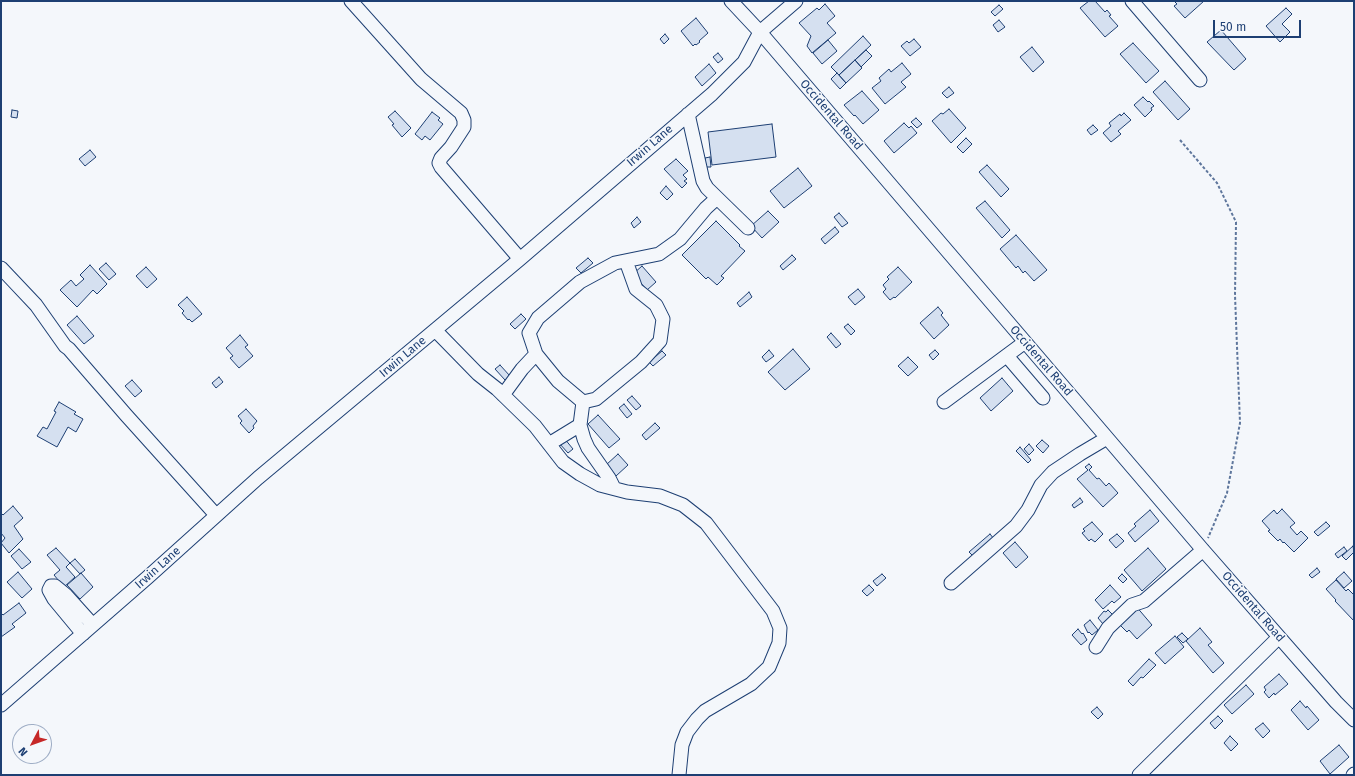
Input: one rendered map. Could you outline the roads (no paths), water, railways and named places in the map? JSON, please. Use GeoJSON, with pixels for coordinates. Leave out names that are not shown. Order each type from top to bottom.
{"type":"FeatureCollection","features":[{"type":"Feature","properties":{"kind":"street"},"geometry":{"type":"LineString","coordinates":[[351,1],[421,79],[439,93],[460,113],[464,120],[464,127],[451,147],[441,158],[439,163],[441,168],[520,259]]}},
{"type":"Feature","properties":{"kind":"street","name":"Occidental Road"},"geometry":{"type":"LineString","coordinates":[[731,1],[760,32],[1203,550],[1336,702],[1354,720]]}},
{"type":"Feature","properties":{"kind":"street","name":"Irwin Lane"},"geometry":{"type":"LineString","coordinates":[[1,705],[258,478],[520,259],[712,94],[744,62],[760,32],[796,1]]}},
{"type":"Feature","properties":{"kind":"street"},"geometry":{"type":"LineString","coordinates":[[1135,2],[1200,80]]}},
{"type":"Feature","properties":{"kind":"street"},"geometry":{"type":"LineString","coordinates":[[688,114],[703,181],[707,188],[748,228]]}},
{"type":"Feature","properties":{"kind":"street"},"geometry":{"type":"LineString","coordinates":[[583,402],[558,380],[536,354],[529,333],[538,318],[580,282],[615,263],[659,254],[680,239],[706,208],[717,198]]}},
{"type":"Feature","properties":{"kind":"street"},"geometry":{"type":"LineString","coordinates":[[583,402],[596,400],[641,362],[660,341],[663,319],[656,305],[636,289],[626,261]]}},
{"type":"Feature","properties":{"kind":"street"},"geometry":{"type":"LineString","coordinates":[[1,268],[36,305],[65,346],[216,515]]}},
{"type":"Feature","properties":{"kind":"street"},"geometry":{"type":"LineString","coordinates":[[435,330],[478,374],[503,395],[535,426],[563,462],[580,474],[600,485],[627,492],[660,496],[683,505],[706,523],[773,611],[780,628],[779,643],[769,667],[751,684],[706,711],[697,719],[687,732],[682,745],[678,775]]}},
{"type":"Feature","properties":{"kind":"street"},"geometry":{"type":"LineString","coordinates":[[944,402],[1025,342]]}},
{"type":"Feature","properties":{"kind":"street"},"geometry":{"type":"LineString","coordinates":[[503,395],[522,369],[536,354]]}},
{"type":"Feature","properties":{"kind":"street"},"geometry":{"type":"LineString","coordinates":[[1007,356],[1043,398]]}},
{"type":"Feature","properties":{"kind":"street"},"geometry":{"type":"LineString","coordinates":[[583,402],[580,425],[586,444],[610,478],[614,488]]}},
{"type":"Feature","properties":{"kind":"street"},"geometry":{"type":"LineString","coordinates":[[549,444],[580,425]]}},
{"type":"Feature","properties":{"kind":"street"},"geometry":{"type":"LineString","coordinates":[[951,583],[1016,526],[1028,510],[1041,485],[1053,472],[1107,438]]}},
{"type":"Feature","properties":{"kind":"street"},"geometry":{"type":"LineString","coordinates":[[1096,647],[1108,628],[1132,605],[1144,601],[1203,550]]}},
{"type":"Feature","properties":{"kind":"street"},"geometry":{"type":"LineString","coordinates":[[82,634],[54,599],[49,590],[51,586],[56,586],[66,595],[93,625]]}},
{"type":"Feature","properties":{"kind":"street"},"geometry":{"type":"LineString","coordinates":[[1139,775],[1279,636]]}}]}
